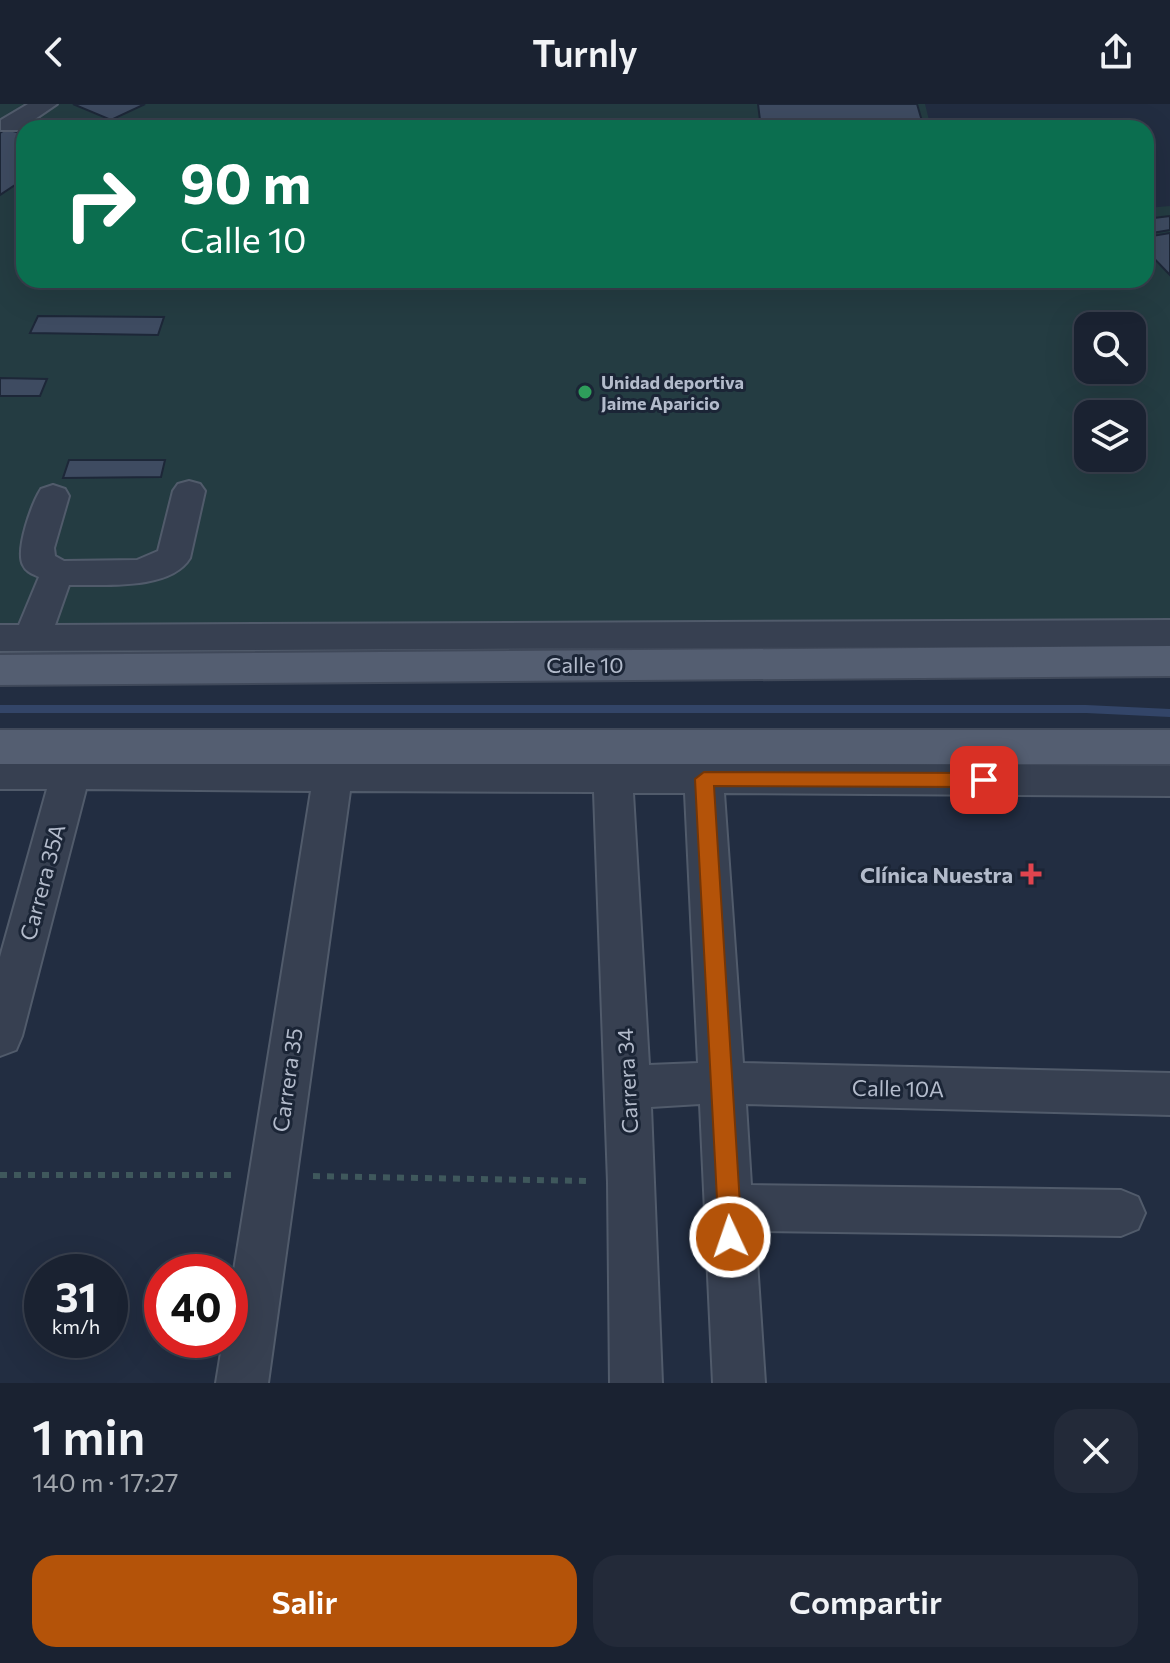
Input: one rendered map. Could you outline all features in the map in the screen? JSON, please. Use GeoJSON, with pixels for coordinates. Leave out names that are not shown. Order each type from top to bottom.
{"type":"FeatureCollection","features":[{"type":"Feature","properties":{"kind":"main road"},"geometry":{"type":"LineString","coordinates":[[134,639],[229,666]]}},
{"type":"Feature","properties":{"kind":"main road","name":"Calle 10"},"geometry":{"type":"LineString","coordinates":[[0,670],[1170,661]]}},
{"type":"Feature","properties":{"kind":"main road"},"geometry":{"type":"LineString","coordinates":[[0,747],[1170,747]]}},
{"type":"Feature","properties":{"kind":"street"},"geometry":{"type":"LineString","coordinates":[[18,120],[45,104]]}},
{"type":"Feature","properties":{"kind":"street"},"geometry":{"type":"LineString","coordinates":[[10,125],[16,121]]}},
{"type":"Feature","properties":{"kind":"street"},"geometry":{"type":"LineString","coordinates":[[53,496],[37,548],[38,562],[58,573],[142,572],[173,558],[189,491]]}},
{"type":"Feature","properties":{"kind":"street"},"geometry":{"type":"LineString","coordinates":[[16,638],[45,599],[58,573]]}},
{"type":"Feature","properties":{"kind":"street","name":"Calle 10"},"geometry":{"type":"LineString","coordinates":[[16,638],[1170,633]]}},
{"type":"Feature","properties":{"kind":"street"},"geometry":{"type":"LineString","coordinates":[[0,774],[1170,781]]}},
{"type":"Feature","properties":{"kind":"street","name":"Carrera 35A"},"geometry":{"type":"LineString","coordinates":[[0,1036],[71,774]]}},
{"type":"Feature","properties":{"kind":"street","name":"Carrera 35"},"geometry":{"type":"LineString","coordinates":[[242,1383],[332,778]]}},
{"type":"Feature","properties":{"kind":"street","name":"Carrera 34"},"geometry":{"type":"LineString","coordinates":[[613,779],[632,1182],[636,1383]]}},
{"type":"Feature","properties":{"kind":"street"},"geometry":{"type":"LineString","coordinates":[[704,779],[739,1383]]}},
{"type":"Feature","properties":{"kind":"street","name":"Calle 10A"},"geometry":{"type":"LineString","coordinates":[[626,1087],[721,1083],[1170,1094]]}},
{"type":"Feature","properties":{"kind":"street"},"geometry":{"type":"LineString","coordinates":[[729,1208],[1121,1213]]}},
{"type":"Feature","properties":{"kind":"green space","name":"Unidad deportiva Jaime Aparicio"},"geometry":{"type":"Polygon","coordinates":[[[0,104],[925,104],[929,120],[16,120],[16,288],[1154,288],[1154,207],[1170,206],[1170,633],[0,638],[0,104]]]}},
{"type":"Feature","properties":{"kind":"building"},"geometry":{"type":"Polygon","coordinates":[[[73,104],[145,104],[111,120],[73,104]]]}},
{"type":"Feature","properties":{"kind":"building"},"geometry":{"type":"Polygon","coordinates":[[[758,104],[917,104],[922,120],[760,120],[758,104]]]}},
{"type":"Feature","properties":{"kind":"building"},"geometry":{"type":"Polygon","coordinates":[[[6,129],[16,132],[16,184],[0,195],[0,133],[6,129]]]}},
{"type":"Feature","properties":{"kind":"building"},"geometry":{"type":"Polygon","coordinates":[[[1170,216],[1170,230],[1154,233],[1154,218],[1170,216]]]}},
{"type":"Feature","properties":{"kind":"building"},"geometry":{"type":"Polygon","coordinates":[[[1170,233],[1170,275],[1154,258],[1154,236],[1170,233]]]}},
{"type":"Feature","properties":{"kind":"building"},"geometry":{"type":"Polygon","coordinates":[[[38,316],[164,317],[158,335],[30,333],[38,316]]]}},
{"type":"Feature","properties":{"kind":"building"},"geometry":{"type":"Polygon","coordinates":[[[0,378],[47,379],[40,396],[0,396],[0,378]]]}},
{"type":"Feature","properties":{"kind":"building"},"geometry":{"type":"Polygon","coordinates":[[[69,460],[165,460],[161,477],[63,478],[69,460]]]}},
{"type":"Feature","properties":{"kind":"waterway"},"geometry":{"type":"LineString","coordinates":[[0,709],[1086,709],[1170,713]]}},
{"type":"Feature","properties":{"kind":"place","name":"Unidad deportiva Jaime Aparicio"},"geometry":{"type":"Point","coordinates":[585,392]}},
{"type":"Feature","properties":{"kind":"place","name":"Clínica Nuestra"},"geometry":{"type":"Point","coordinates":[1031,874]}},
{"type":"Feature","properties":{"kind":"route"},"geometry":{"type":"LineString","coordinates":[[730,1237],[704,779],[984,780]]}}]}
